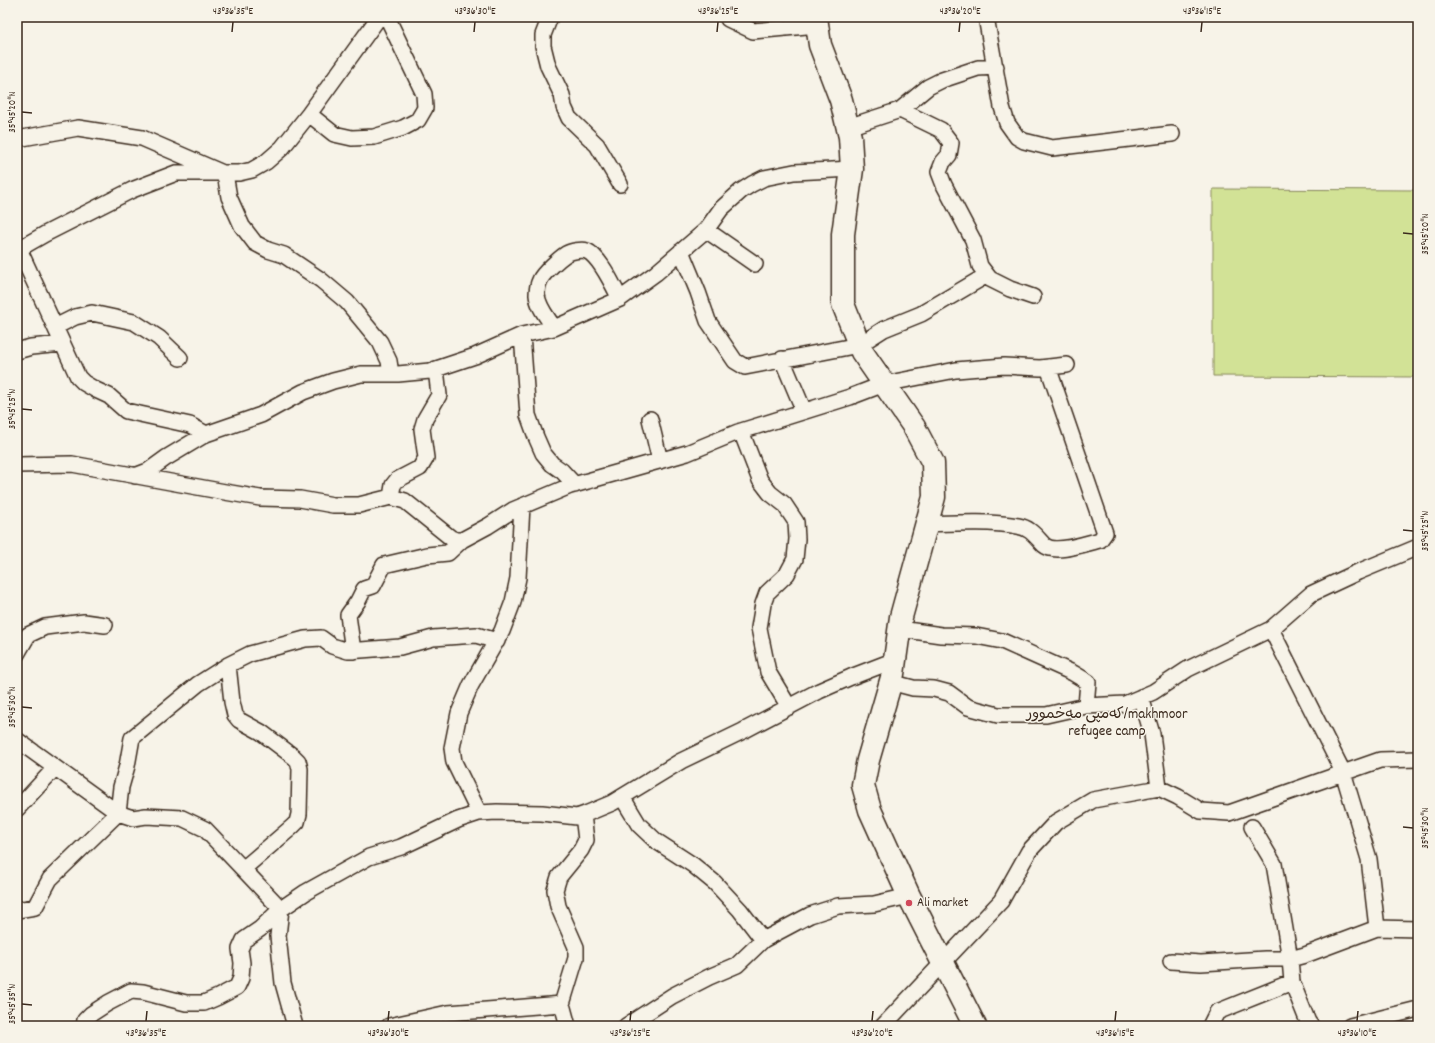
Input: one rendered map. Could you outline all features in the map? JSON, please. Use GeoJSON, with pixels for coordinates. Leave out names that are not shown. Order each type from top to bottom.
{"type":"FeatureCollection","features":[{"type":"Feature","properties":{"kind":"street"},"geometry":{"type":"LineString","coordinates":[[206,434],[190,425],[126,411],[109,396],[84,383],[78,377],[18,250],[125,193],[176,173],[239,173],[252,170],[266,162],[282,148],[309,114],[379,17]]}},
{"type":"Feature","properties":{"kind":"street"},"geometry":{"type":"LineString","coordinates":[[309,114],[334,134],[352,138],[374,137],[403,128],[418,120],[425,108],[424,94],[387,17]]}},
{"type":"Feature","properties":{"kind":"street"},"geometry":{"type":"LineString","coordinates":[[550,17],[543,34],[542,46],[548,66],[562,95],[568,118],[597,145],[620,184]]}},
{"type":"Feature","properties":{"kind":"street"},"geometry":{"type":"LineString","coordinates":[[986,17],[1002,106],[1007,123],[1017,137],[1024,141],[1052,148],[1172,134]]}},
{"type":"Feature","properties":{"kind":"street"},"geometry":{"type":"LineString","coordinates":[[728,19],[753,31],[816,21],[820,45],[841,100],[850,137],[852,169],[843,234],[843,304],[862,352],[914,427],[933,462],[934,497],[901,617],[895,660],[868,760],[863,785],[870,810],[908,896],[975,1026]]}},
{"type":"Feature","properties":{"kind":"street"},"geometry":{"type":"LineString","coordinates":[[848,127],[900,110],[928,87],[942,80],[978,68],[996,67]]}},
{"type":"Feature","properties":{"kind":"street"},"geometry":{"type":"LineString","coordinates":[[900,110],[940,130],[951,143],[949,155],[943,162],[939,172],[944,185],[973,240],[980,266],[990,279],[1033,297]]}},
{"type":"Feature","properties":{"kind":"street"},"geometry":{"type":"LineString","coordinates":[[17,139],[78,128],[142,138],[225,174]]}},
{"type":"Feature","properties":{"kind":"street"},"geometry":{"type":"LineString","coordinates":[[135,476],[148,471],[166,458],[206,434],[261,415],[304,392],[333,381],[361,374],[391,374],[430,371],[475,356],[522,335],[554,328],[620,299],[656,273],[706,230],[721,210],[741,191],[764,178],[794,172],[852,169]]}},
{"type":"Feature","properties":{"kind":"street"},"geometry":{"type":"LineString","coordinates":[[225,174],[229,197],[242,226],[255,243],[268,250],[284,255],[321,280],[347,302],[380,342],[389,361],[391,374]]}},
{"type":"Feature","properties":{"kind":"street"},"geometry":{"type":"LineString","coordinates":[[706,230],[755,264]]}},
{"type":"Feature","properties":{"kind":"street"},"geometry":{"type":"LineString","coordinates":[[554,328],[542,310],[538,299],[539,282],[542,276],[566,254],[586,250],[594,256],[612,282],[620,299]]}},
{"type":"Feature","properties":{"kind":"street"},"geometry":{"type":"LineString","coordinates":[[681,251],[708,321],[735,361],[745,367],[859,345],[884,329],[922,314],[987,275]]}},
{"type":"Feature","properties":{"kind":"street"},"geometry":{"type":"LineString","coordinates":[[54,327],[76,317],[92,313],[134,322],[159,338],[180,358]]}},
{"type":"Feature","properties":{"kind":"street"},"geometry":{"type":"LineString","coordinates":[[522,335],[528,415],[543,453],[552,464],[562,471],[575,484]]}},
{"type":"Feature","properties":{"kind":"street"},"geometry":{"type":"LineString","coordinates":[[17,351],[62,344]]}},
{"type":"Feature","properties":{"kind":"street"},"geometry":{"type":"LineString","coordinates":[[782,359],[804,411]]}},
{"type":"Feature","properties":{"kind":"street"},"geometry":{"type":"LineString","coordinates":[[353,651],[348,615],[364,589],[373,586],[384,565],[427,555],[448,553],[462,540],[522,506],[575,484],[687,453],[741,431],[850,397],[884,384],[956,370],[1004,366],[1048,367],[1067,365]]}},
{"type":"Feature","properties":{"kind":"street"},"geometry":{"type":"LineString","coordinates":[[926,524],[986,523],[1018,526],[1028,529],[1046,547],[1056,550],[1100,540],[1105,533],[1048,367]]}},
{"type":"Feature","properties":{"kind":"street"},"geometry":{"type":"LineString","coordinates":[[391,497],[393,485],[397,480],[420,468],[426,458],[422,429],[439,395],[436,369]]}},
{"type":"Feature","properties":{"kind":"street"},"geometry":{"type":"LineString","coordinates":[[650,419],[660,461]]}},
{"type":"Feature","properties":{"kind":"street"},"geometry":{"type":"LineString","coordinates":[[741,431],[760,480],[770,493],[784,504],[796,522],[797,539],[795,559],[787,574],[767,593],[763,604],[759,628],[768,672],[788,707]]}},
{"type":"Feature","properties":{"kind":"street"},"geometry":{"type":"LineString","coordinates":[[17,466],[25,464],[72,464],[260,498],[300,499],[332,505],[359,505],[391,497],[405,501],[451,538],[462,540]]}},
{"type":"Feature","properties":{"kind":"street"},"geometry":{"type":"LineString","coordinates":[[479,813],[454,762],[452,748],[459,713],[471,685],[498,641],[509,614],[518,578],[522,506]]}},
{"type":"Feature","properties":{"kind":"street"},"geometry":{"type":"LineString","coordinates":[[890,682],[913,688],[934,689],[949,693],[968,707],[998,715],[1046,715],[1086,706],[1125,704],[1153,692],[1188,669],[1271,629],[1311,594],[1358,572],[1418,547]]}},
{"type":"Feature","properties":{"kind":"street"},"geometry":{"type":"LineString","coordinates":[[17,654],[28,636],[45,627],[73,622],[105,625]]}},
{"type":"Feature","properties":{"kind":"street"},"geometry":{"type":"LineString","coordinates":[[900,629],[941,636],[976,636],[1002,641],[1073,673],[1088,682],[1086,706]]}},
{"type":"Feature","properties":{"kind":"street"},"geometry":{"type":"LineString","coordinates":[[1271,629],[1343,772],[1369,859],[1377,928]]}},
{"type":"Feature","properties":{"kind":"street"},"geometry":{"type":"LineString","coordinates":[[17,910],[35,907],[50,879],[118,813],[121,787],[127,766],[132,738],[198,684],[228,665],[250,654],[305,639],[321,638],[332,646],[348,651],[400,647],[433,638],[476,635],[498,641]]}},
{"type":"Feature","properties":{"kind":"street"},"geometry":{"type":"LineString","coordinates":[[84,1026],[85,1020],[91,1014],[131,991],[143,992],[186,1003],[204,1003],[218,998],[238,987],[241,978],[242,963],[240,949],[244,940],[306,892],[369,857],[401,847],[458,820],[479,813],[497,812],[577,816],[583,815],[622,797],[681,761],[788,707],[851,677],[895,660]]}},
{"type":"Feature","properties":{"kind":"street"},"geometry":{"type":"LineString","coordinates":[[228,665],[235,715],[239,720],[261,732],[294,757],[298,761],[300,769],[299,814],[297,822],[243,869]]}},
{"type":"Feature","properties":{"kind":"street"},"geometry":{"type":"LineString","coordinates":[[1141,697],[1152,734],[1159,788]]}},
{"type":"Feature","properties":{"kind":"street"},"geometry":{"type":"LineString","coordinates":[[17,740],[118,813],[133,818],[146,816],[182,818],[205,829],[281,910],[278,936],[282,975],[295,1026]]}},
{"type":"Feature","properties":{"kind":"street"},"geometry":{"type":"LineString","coordinates":[[884,1026],[1001,901],[1029,851],[1056,822],[1093,800],[1159,788],[1178,797],[1201,811],[1229,813],[1380,760],[1418,759]]}},
{"type":"Feature","properties":{"kind":"street"},"geometry":{"type":"LineString","coordinates":[[17,809],[55,768]]}},
{"type":"Feature","properties":{"kind":"street"},"geometry":{"type":"LineString","coordinates":[[622,797],[639,825],[656,841],[693,865],[715,883],[740,910],[763,940]]}},
{"type":"Feature","properties":{"kind":"street"},"geometry":{"type":"LineString","coordinates":[[568,1026],[562,1004],[576,958],[576,947],[558,906],[555,890],[559,877],[581,850],[586,840],[583,815]]}},
{"type":"Feature","properties":{"kind":"street"},"geometry":{"type":"LineString","coordinates":[[1252,827],[1274,864],[1290,959],[1292,982],[1311,1026]]}},
{"type":"Feature","properties":{"kind":"street"},"geometry":{"type":"LineString","coordinates":[[626,1026],[672,996],[737,964],[763,940],[810,915],[838,906],[874,904],[908,896]]}},
{"type":"Feature","properties":{"kind":"street"},"geometry":{"type":"LineString","coordinates":[[1172,961],[1201,963],[1290,959],[1305,955],[1377,928],[1418,929]]}},
{"type":"Feature","properties":{"kind":"street"},"geometry":{"type":"LineString","coordinates":[[1210,1026],[1217,1012],[1292,982]]}},
{"type":"Feature","properties":{"kind":"street"},"geometry":{"type":"LineString","coordinates":[[389,1026],[448,1013],[562,1004]]}},
{"type":"Feature","properties":{"kind":"street"},"geometry":{"type":"LineString","coordinates":[[1350,1026],[1418,1010]]}},
{"type":"Feature","properties":{"kind":"green space"},"geometry":{"type":"Polygon","coordinates":[[[1213,189],[1418,190],[1418,377],[1213,376],[1213,189]]]}},
{"type":"Feature","properties":{"kind":"place","name":"Ali market"},"geometry":{"type":"Point","coordinates":[909,903]}},
{"type":"Feature","properties":{"kind":"district","name":"کەمپی مەخموور/makhmoor refugee camp"},"geometry":{"type":"Point","coordinates":[1107,724]}}]}
